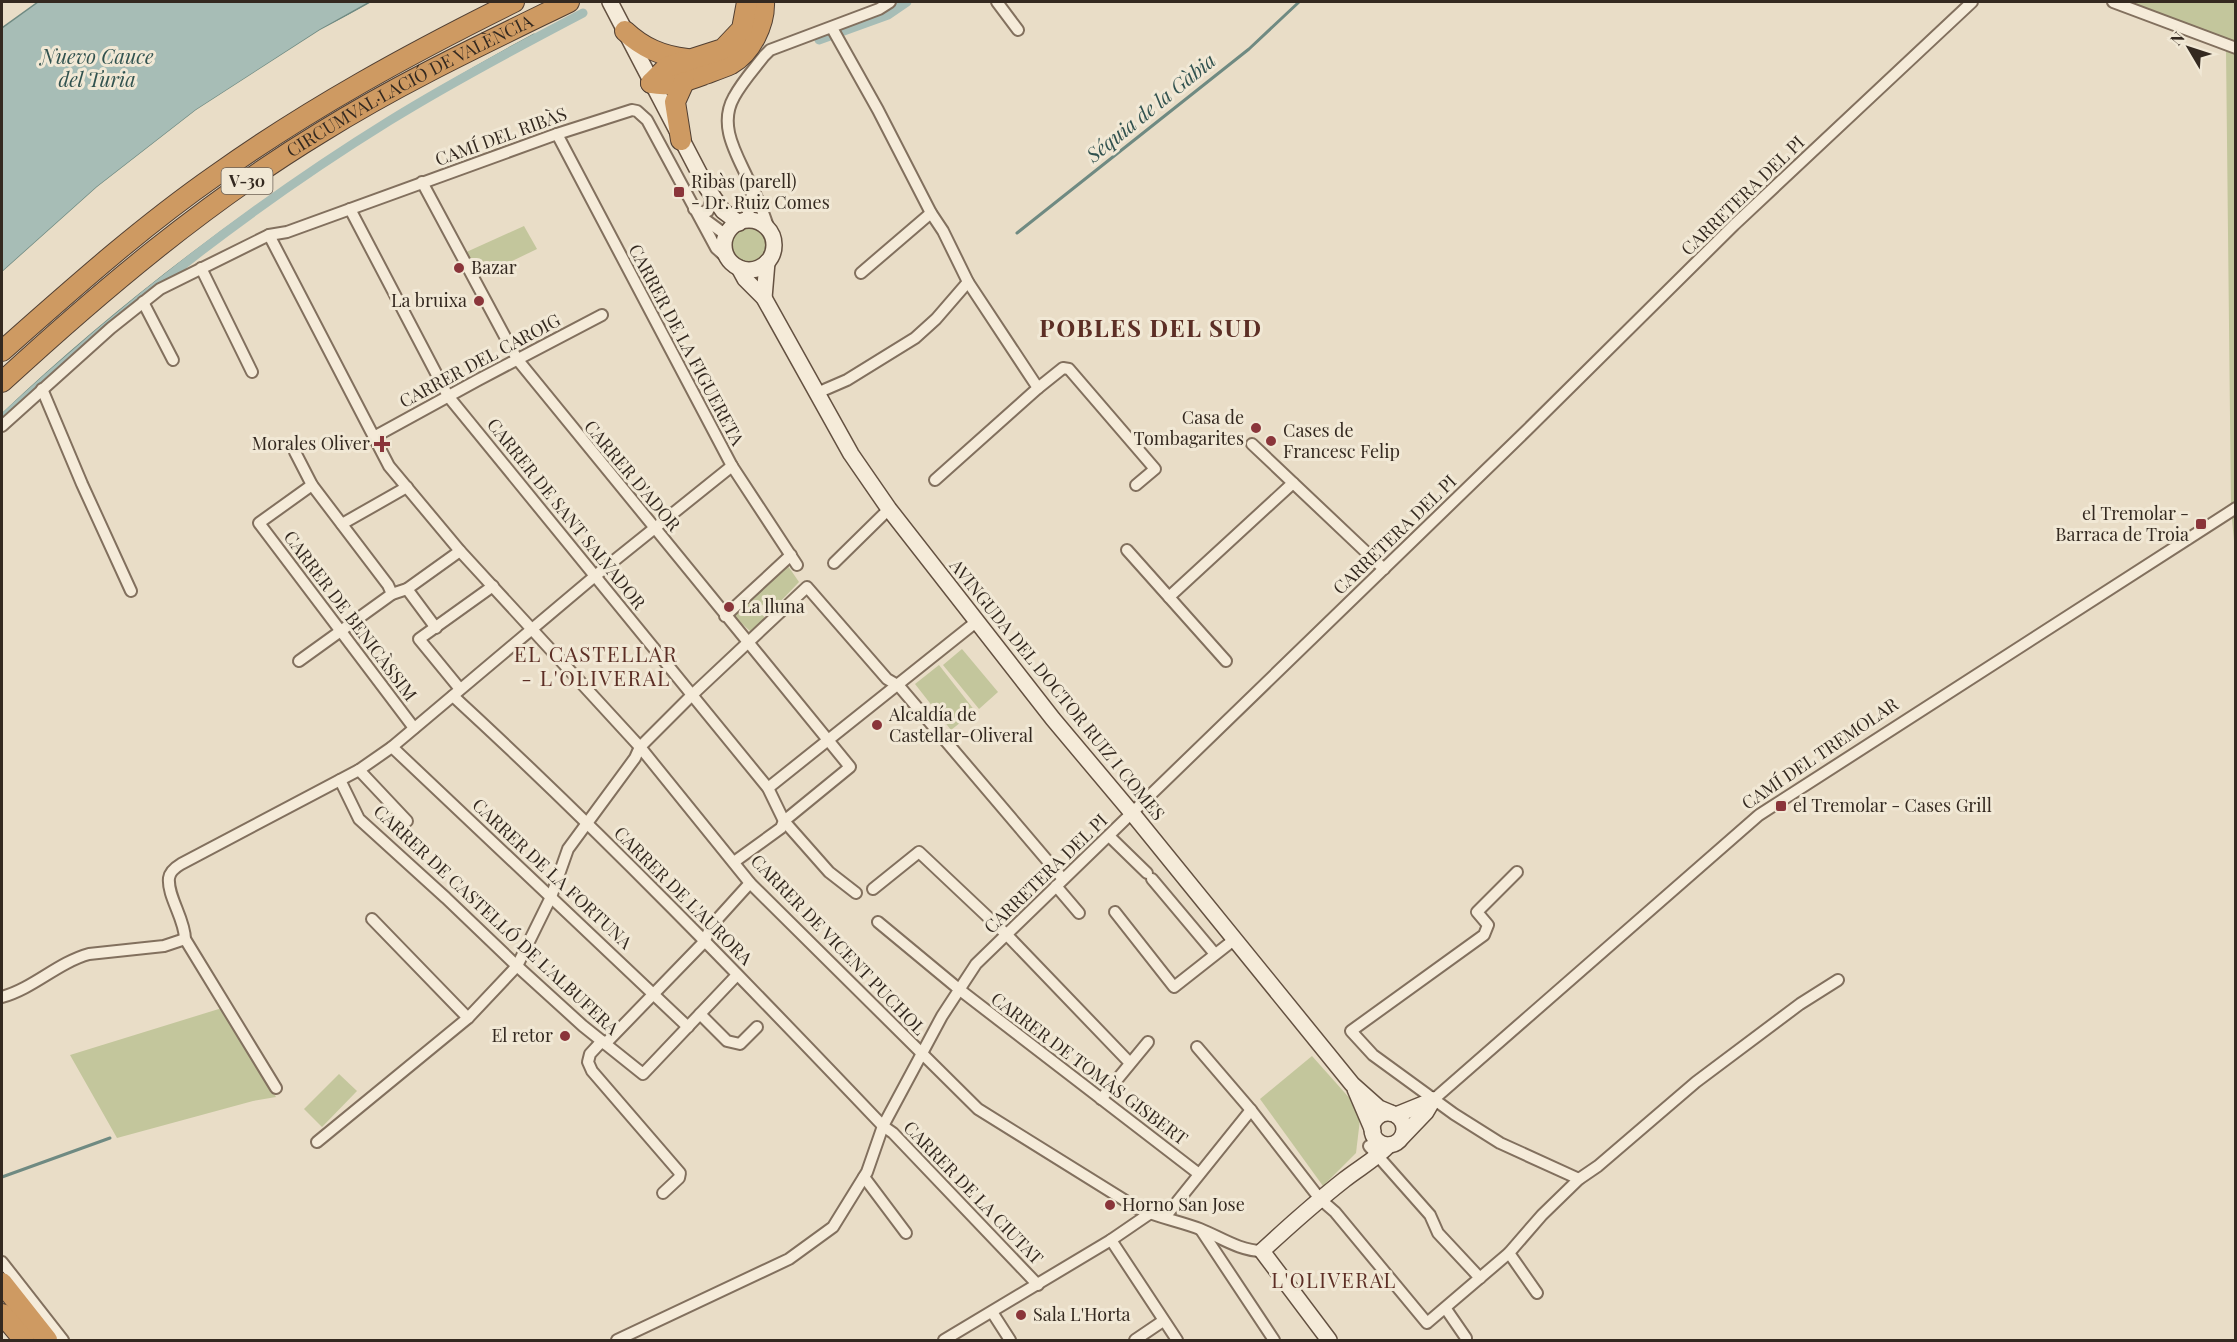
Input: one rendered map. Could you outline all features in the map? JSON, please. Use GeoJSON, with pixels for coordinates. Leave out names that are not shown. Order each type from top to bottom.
{"type":"FeatureCollection","features":[{"type":"Feature","properties":{"kind":"highway","name":"CIRCUMVAL·LACIÓ DE VALÈNCIA"},"geometry":{"type":"LineString","coordinates":[[2,351],[111,256],[215,175],[307,114],[413,52],[514,2]]}},
{"type":"Feature","properties":{"kind":"highway","name":"CIRCUMVAL·LACIÓ DE VALÈNCIA"},"geometry":{"type":"LineString","coordinates":[[2,382],[127,273],[228,194],[319,133],[427,72],[569,2]]}},
{"type":"Feature","properties":{"kind":"highway"},"geometry":{"type":"LineString","coordinates":[[651,82],[667,67],[723,49],[742,29],[747,2]]}},
{"type":"Feature","properties":{"kind":"highway"},"geometry":{"type":"LineString","coordinates":[[651,82],[666,86],[684,82],[733,63],[756,39],[765,11],[764,2]]}},
{"type":"Feature","properties":{"kind":"highway"},"geometry":{"type":"LineString","coordinates":[[621,24],[637,42],[665,56],[692,59]]}},
{"type":"Feature","properties":{"kind":"highway"},"geometry":{"type":"LineString","coordinates":[[681,140],[675,102],[684,82]]}},
{"type":"Feature","properties":{"kind":"highway"},"geometry":{"type":"LineString","coordinates":[[2,1283],[47,1341]]}},
{"type":"Feature","properties":{"kind":"highway"},"geometry":{"type":"LineString","coordinates":[[2,1314],[24,1341]]}},
{"type":"Feature","properties":{"kind":"street"},"geometry":{"type":"LineString","coordinates":[[610,2],[709,194],[719,224],[727,235]]}},
{"type":"Feature","properties":{"kind":"street"},"geometry":{"type":"LineString","coordinates":[[764,298],[767,262],[773,250],[772,236],[731,144],[727,112],[734,96],[770,50],[834,33],[891,2]]}},
{"type":"Feature","properties":{"kind":"street"},"geometry":{"type":"LineString","coordinates":[[997,2],[1018,30]]}},
{"type":"Feature","properties":{"kind":"street","name":"CARRETERA DEL PI"},"geometry":{"type":"LineString","coordinates":[[617,1341],[772,1268],[805,1249],[833,1227],[864,1177],[883,1126],[942,1016],[976,964],[1384,569],[1734,225],[1972,2]]}},
{"type":"Feature","properties":{"kind":"street"},"geometry":{"type":"LineString","coordinates":[[2113,2],[2235,48]]}},
{"type":"Feature","properties":{"kind":"street"},"geometry":{"type":"LineString","coordinates":[[834,33],[878,110],[968,282],[1038,388]]}},
{"type":"Feature","properties":{"kind":"street","name":"CAMÍ DEL RIBÀS"},"geometry":{"type":"LineString","coordinates":[[2,426],[143,302],[160,289],[201,268],[269,235],[287,232],[422,182],[624,112],[637,111],[647,120],[716,248],[734,264]]}},
{"type":"Feature","properties":{"kind":"street","name":"CARRER DE LA FIGUERETA"},"geometry":{"type":"LineString","coordinates":[[557,134],[732,466],[794,560],[725,616]]}},
{"type":"Feature","properties":{"kind":"street","name":"CARRER D'ADOR"},"geometry":{"type":"LineString","coordinates":[[422,182],[517,359],[850,767],[784,821]]}},
{"type":"Feature","properties":{"kind":"street"},"geometry":{"type":"LineString","coordinates":[[752,187],[750,208],[742,222],[727,235],[724,248],[734,264],[757,269],[767,262]]}},
{"type":"Feature","properties":{"kind":"street"},"geometry":{"type":"LineString","coordinates":[[709,194],[723,211],[742,222],[758,222],[769,230]]}},
{"type":"Feature","properties":{"kind":"street"},"geometry":{"type":"LineString","coordinates":[[694,209],[703,213],[708,211],[709,194]]}},
{"type":"Feature","properties":{"kind":"street","name":"CARRER DE SANT SALVADOR"},"geometry":{"type":"LineString","coordinates":[[350,209],[448,396],[768,788],[784,821],[829,872],[856,893]]}},
{"type":"Feature","properties":{"kind":"street","name":"CAMÍ DEL RIBÀS"},"geometry":{"type":"LineString","coordinates":[[694,209],[706,221],[727,235]]}},
{"type":"Feature","properties":{"kind":"street"},"geometry":{"type":"LineString","coordinates":[[861,273],[931,213]]}},
{"type":"Feature","properties":{"kind":"street","name":"CARRER DE VICENT PUCHOL"},"geometry":{"type":"LineString","coordinates":[[269,235],[389,466],[459,551],[640,747],[750,883],[978,1109],[1149,1214],[1201,1229],[1250,1251],[1262,1251]]}},
{"type":"Feature","properties":{"kind":"street","name":"AVINGUDA DEL DOCTOR RUIZ I COMES"},"geometry":{"type":"LineString","coordinates":[[734,264],[764,298],[851,454],[889,510],[1053,718],[1352,1084],[1379,1108],[1394,1114]]}},
{"type":"Feature","properties":{"kind":"street"},"geometry":{"type":"LineString","coordinates":[[201,268],[252,372]]}},
{"type":"Feature","properties":{"kind":"street"},"geometry":{"type":"LineString","coordinates":[[817,393],[847,380],[915,338],[936,319],[968,282]]}},
{"type":"Feature","properties":{"kind":"street"},"geometry":{"type":"LineString","coordinates":[[143,302],[173,360]]}},
{"type":"Feature","properties":{"kind":"street","name":"CARRER DEL CAROIG"},"geometry":{"type":"LineString","coordinates":[[374,437],[602,315]]}},
{"type":"Feature","properties":{"kind":"street"},"geometry":{"type":"LineString","coordinates":[[934,480],[1063,368],[1069,369],[1155,469],[1136,485]]}},
{"type":"Feature","properties":{"kind":"street"},"geometry":{"type":"LineString","coordinates":[[42,389],[130,591]]}},
{"type":"Feature","properties":{"kind":"street"},"geometry":{"type":"LineString","coordinates":[[1252,444],[1384,569]]}},
{"type":"Feature","properties":{"kind":"street"},"geometry":{"type":"LineString","coordinates":[[295,452],[312,485],[388,585],[392,594]]}},
{"type":"Feature","properties":{"kind":"street"},"geometry":{"type":"LineString","coordinates":[[276,1088],[184,939],[182,921],[169,878],[175,868],[359,770],[392,747],[595,576],[732,466]]}},
{"type":"Feature","properties":{"kind":"street"},"geometry":{"type":"LineString","coordinates":[[1169,597],[1293,483]]}},
{"type":"Feature","properties":{"kind":"street","name":"CARRER DE BENICÀSSIM"},"geometry":{"type":"LineString","coordinates":[[312,485],[259,523],[414,728]]}},
{"type":"Feature","properties":{"kind":"street"},"geometry":{"type":"LineString","coordinates":[[342,524],[407,487]]}},
{"type":"Feature","properties":{"kind":"street","name":"CAMÍ DEL TREMOLAR"},"geometry":{"type":"LineString","coordinates":[[1403,1136],[1434,1100],[1759,815],[2235,508]]}},
{"type":"Feature","properties":{"kind":"street"},"geometry":{"type":"LineString","coordinates":[[834,563],[889,510]]}},
{"type":"Feature","properties":{"kind":"street"},"geometry":{"type":"LineString","coordinates":[[1127,549],[1226,661]]}},
{"type":"Feature","properties":{"kind":"street"},"geometry":{"type":"LineString","coordinates":[[299,661],[392,594],[407,589],[459,551]]}},
{"type":"Feature","properties":{"kind":"street"},"geometry":{"type":"LineString","coordinates":[[407,589],[436,628],[493,586]]}},
{"type":"Feature","properties":{"kind":"street"},"geometry":{"type":"LineString","coordinates":[[317,1142],[468,1018],[517,966],[551,897],[568,849],[635,758],[640,747],[807,587],[887,679],[899,686],[1060,882],[1079,913]]}},
{"type":"Feature","properties":{"kind":"street"},"geometry":{"type":"LineString","coordinates":[[768,788],[829,742],[976,622]]}},
{"type":"Feature","properties":{"kind":"street","name":"CARRER DE L'AURORA"},"geometry":{"type":"LineString","coordinates":[[436,628],[419,639],[456,693],[588,823],[883,1126]]}},
{"type":"Feature","properties":{"kind":"street","name":"CARRER DE LA FORTUNA"},"geometry":{"type":"LineString","coordinates":[[392,747],[688,1027]]}},
{"type":"Feature","properties":{"kind":"street"},"geometry":{"type":"LineString","coordinates":[[359,770],[407,820]]}},
{"type":"Feature","properties":{"kind":"street","name":"CARRER DE CASTELLÓ DE L'ALBUFERA"},"geometry":{"type":"LineString","coordinates":[[340,780],[359,819],[517,966],[643,1074],[688,1027]]}},
{"type":"Feature","properties":{"kind":"street"},"geometry":{"type":"LineString","coordinates":[[734,862],[781,828],[784,821]]}},
{"type":"Feature","properties":{"kind":"street"},"geometry":{"type":"LineString","coordinates":[[1109,836],[1149,876],[1215,954]]}},
{"type":"Feature","properties":{"kind":"street"},"geometry":{"type":"LineString","coordinates":[[873,889],[919,852],[1007,934],[1130,1063]]}},
{"type":"Feature","properties":{"kind":"street"},"geometry":{"type":"LineString","coordinates":[[1517,872],[1477,912],[1488,925],[1484,935],[1351,1031],[1373,1055],[1434,1100],[1500,1143],[1579,1179]]}},
{"type":"Feature","properties":{"kind":"street"},"geometry":{"type":"LineString","coordinates":[[663,1193],[679,1178],[680,1173],[592,1071],[588,1062],[590,1054],[654,994],[704,942],[712,925],[750,883]]}},
{"type":"Feature","properties":{"kind":"street"},"geometry":{"type":"LineString","coordinates":[[1115,912],[1174,987],[1235,939]]}},
{"type":"Feature","properties":{"kind":"street"},"geometry":{"type":"LineString","coordinates":[[372,919],[468,1018]]}},
{"type":"Feature","properties":{"kind":"street","name":"CARRER DE TOMÀS GISBERT"},"geometry":{"type":"LineString","coordinates":[[878,922],[960,990],[1199,1174]]}},
{"type":"Feature","properties":{"kind":"street"},"geometry":{"type":"LineString","coordinates":[[2,997],[28,987],[66,962],[79,957],[164,946],[184,939]]}},
{"type":"Feature","properties":{"kind":"street"},"geometry":{"type":"LineString","coordinates":[[688,1027],[737,975]]}},
{"type":"Feature","properties":{"kind":"street"},"geometry":{"type":"LineString","coordinates":[[1197,1047],[1251,1110],[1320,1199],[1335,1212],[1427,1323],[1446,1309],[1509,1252],[1579,1179],[1598,1166],[1696,1082],[1800,1004],[1838,980]]}},
{"type":"Feature","properties":{"kind":"street"},"geometry":{"type":"LineString","coordinates":[[700,1014],[727,1041],[740,1044],[757,1027]]}},
{"type":"Feature","properties":{"kind":"street"},"geometry":{"type":"LineString","coordinates":[[1101,1099],[1148,1042]]}},
{"type":"Feature","properties":{"kind":"street","name":"AVINGUDA DEL DOCTOR RUIZ I COMES"},"geometry":{"type":"LineString","coordinates":[[1352,1084],[1377,1145],[1430,1215],[1438,1233],[1480,1278]]}},
{"type":"Feature","properties":{"kind":"street","name":"CAMÍ DEL TREMOLAR"},"geometry":{"type":"LineString","coordinates":[[1394,1114],[1434,1100]]}},
{"type":"Feature","properties":{"kind":"street"},"geometry":{"type":"LineString","coordinates":[[1165,1217],[1251,1110]]}},
{"type":"Feature","properties":{"kind":"street"},"geometry":{"type":"LineString","coordinates":[[1329,1341],[1262,1251],[1320,1199],[1358,1169],[1377,1145],[1375,1120],[1379,1116],[1394,1114],[1404,1124],[1403,1136],[1395,1144],[1377,1145]]}},
{"type":"Feature","properties":{"kind":"street","name":"CARRER DE LA CIUTAT"},"geometry":{"type":"LineString","coordinates":[[883,1126],[893,1133],[1038,1285]]}},
{"type":"Feature","properties":{"kind":"street"},"geometry":{"type":"LineString","coordinates":[[864,1177],[906,1233]]}},
{"type":"Feature","properties":{"kind":"street"},"geometry":{"type":"LineString","coordinates":[[944,1341],[1111,1240],[1149,1214]]}},
{"type":"Feature","properties":{"kind":"street"},"geometry":{"type":"LineString","coordinates":[[1201,1229],[1274,1341]]}},
{"type":"Feature","properties":{"kind":"street"},"geometry":{"type":"LineString","coordinates":[[1111,1240],[1177,1341]]}},
{"type":"Feature","properties":{"kind":"street"},"geometry":{"type":"LineString","coordinates":[[1509,1252],[1537,1293]]}},
{"type":"Feature","properties":{"kind":"street"},"geometry":{"type":"LineString","coordinates":[[2,1262],[63,1341]]}},
{"type":"Feature","properties":{"kind":"street"},"geometry":{"type":"LineString","coordinates":[[1446,1309],[1466,1338]]}},
{"type":"Feature","properties":{"kind":"street"},"geometry":{"type":"LineString","coordinates":[[992,1312],[1010,1341]]}},
{"type":"Feature","properties":{"kind":"street"},"geometry":{"type":"LineString","coordinates":[[1136,1341],[1163,1321]]}},
{"type":"Feature","properties":{"kind":"green space"},"geometry":{"type":"Polygon","coordinates":[[[2120,2],[2235,2],[2235,552],[2231,508],[2226,49],[2120,2]]]}},
{"type":"Feature","properties":{"kind":"green space"},"geometry":{"type":"Polygon","coordinates":[[[524,226],[537,249],[477,278],[462,254],[524,226]]]}},
{"type":"Feature","properties":{"kind":"green space"},"geometry":{"type":"Polygon","coordinates":[[[748,228],[761,233],[766,246],[761,259],[748,264],[735,259],[730,246],[735,233],[748,228]]]}},
{"type":"Feature","properties":{"kind":"green space"},"geometry":{"type":"Polygon","coordinates":[[[788,566],[799,582],[778,604],[771,597],[758,609],[765,618],[751,632],[734,616],[788,566]]]}},
{"type":"Feature","properties":{"kind":"green space"},"geometry":{"type":"Polygon","coordinates":[[[962,649],[998,692],[979,709],[943,665],[962,649]]]}},
{"type":"Feature","properties":{"kind":"green space"},"geometry":{"type":"Polygon","coordinates":[[[939,665],[975,711],[951,730],[915,684],[939,665]]]}},
{"type":"Feature","properties":{"kind":"green space"},"geometry":{"type":"Polygon","coordinates":[[[222,1008],[276,1097],[253,1101],[117,1138],[70,1055],[222,1008]]]}},
{"type":"Feature","properties":{"kind":"green space"},"geometry":{"type":"Polygon","coordinates":[[[1312,1056],[1361,1111],[1356,1153],[1323,1186],[1260,1099],[1312,1056]]]}},
{"type":"Feature","properties":{"kind":"green space"},"geometry":{"type":"Polygon","coordinates":[[[339,1074],[357,1091],[322,1127],[304,1109],[339,1074]]]}},
{"type":"Feature","properties":{"kind":"water","name":"Nuevo Cauce del Turia"},"geometry":{"type":"Polygon","coordinates":[[[38,2],[370,2],[320,30],[196,110],[97,187],[2,272],[2,28],[38,2]]]}},
{"type":"Feature","properties":{"kind":"pier"},"geometry":{"type":"Polygon","coordinates":[[[373,2],[198,113],[99,189],[2,275],[2,272],[97,187],[196,110],[320,30],[373,2]]]}},
{"type":"Feature","properties":{"kind":"waterway"},"geometry":{"type":"LineString","coordinates":[[819,40],[888,15],[907,2]]}},
{"type":"Feature","properties":{"kind":"waterway","name":"Séquia de la Gàbia"},"geometry":{"type":"LineString","coordinates":[[1017,233],[1249,49],[1299,2]]}},
{"type":"Feature","properties":{"kind":"waterway"},"geometry":{"type":"LineString","coordinates":[[2,419],[141,299],[188,261],[287,188],[413,107],[485,65],[583,13]]}},
{"type":"Feature","properties":{"kind":"waterway"},"geometry":{"type":"LineString","coordinates":[[2,415],[125,307],[255,208],[392,117],[534,35]]}},
{"type":"Feature","properties":{"kind":"waterway"},"geometry":{"type":"LineString","coordinates":[[2,1177],[110,1138]]}},
{"type":"Feature","properties":{"kind":"place","name":"Ribàs (parell) - Dr. Ruiz Comes"},"geometry":{"type":"Point","coordinates":[679,192]}},
{"type":"Feature","properties":{"kind":"place","name":"Bazar"},"geometry":{"type":"Point","coordinates":[459,268]}},
{"type":"Feature","properties":{"kind":"place","name":"La bruixa"},"geometry":{"type":"Point","coordinates":[479,301]}},
{"type":"Feature","properties":{"kind":"place","name":"Casa de Tombagarites"},"geometry":{"type":"Point","coordinates":[1256,428]}},
{"type":"Feature","properties":{"kind":"place","name":"Cases de Francesc Felip"},"geometry":{"type":"Point","coordinates":[1271,441]}},
{"type":"Feature","properties":{"kind":"place","name":"Morales Oliver"},"geometry":{"type":"Point","coordinates":[382,444]}},
{"type":"Feature","properties":{"kind":"place","name":"el Tremolar - Barraca de Troia"},"geometry":{"type":"Point","coordinates":[2201,524]}},
{"type":"Feature","properties":{"kind":"place","name":"La lluna"},"geometry":{"type":"Point","coordinates":[729,607]}},
{"type":"Feature","properties":{"kind":"place","name":"Alcaldía de Castellar-Oliveral"},"geometry":{"type":"Point","coordinates":[877,725]}},
{"type":"Feature","properties":{"kind":"place","name":"el Tremolar - Cases Grill"},"geometry":{"type":"Point","coordinates":[1781,806]}},
{"type":"Feature","properties":{"kind":"place","name":"El retor"},"geometry":{"type":"Point","coordinates":[565,1036]}},
{"type":"Feature","properties":{"kind":"place","name":"Horno San Jose"},"geometry":{"type":"Point","coordinates":[1110,1205]}},
{"type":"Feature","properties":{"kind":"place","name":"Sala L'Horta"},"geometry":{"type":"Point","coordinates":[1021,1315]}},
{"type":"Feature","properties":{"kind":"district","name":"POBLES DEL SUD"},"geometry":{"type":"Point","coordinates":[1151,329]}},
{"type":"Feature","properties":{"kind":"district","name":"EL CASTELLAR - L'OLIVERAL"},"geometry":{"type":"Point","coordinates":[596,667]}},
{"type":"Feature","properties":{"kind":"district","name":"L'OLIVERAL"},"geometry":{"type":"Point","coordinates":[1334,1281]}}]}
